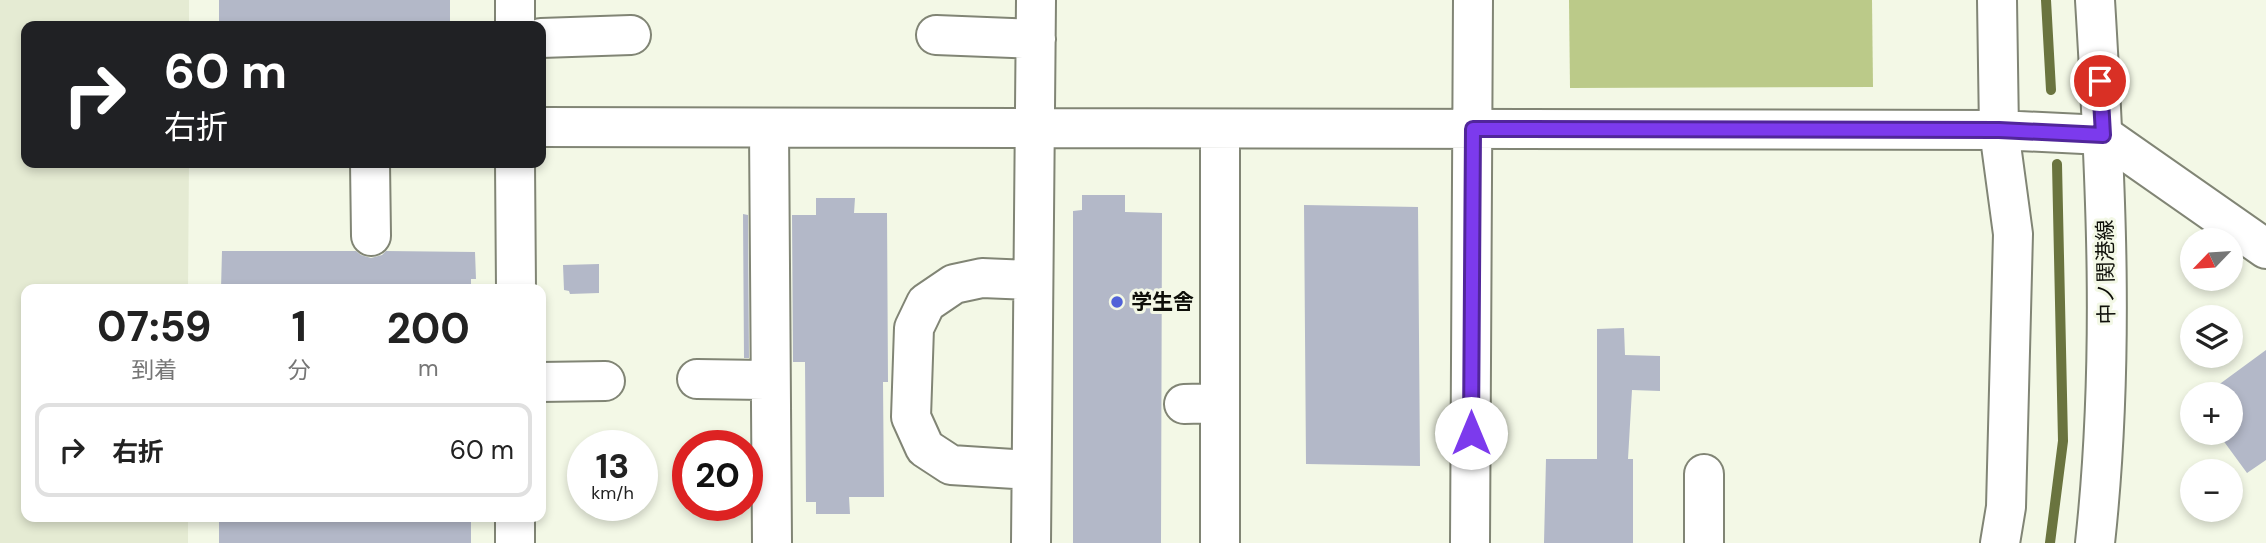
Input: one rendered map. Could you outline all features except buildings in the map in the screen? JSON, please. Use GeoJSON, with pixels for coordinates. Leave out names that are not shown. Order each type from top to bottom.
{"type":"FeatureCollection","features":[{"type":"Feature","properties":{"kind":"main road"},"geometry":{"type":"LineString","coordinates":[[515,0],[515,21]]}},
{"type":"Feature","properties":{"kind":"main road"},"geometry":{"type":"LineString","coordinates":[[1031,543],[1036,0]]}},
{"type":"Feature","properties":{"kind":"main road"},"geometry":{"type":"LineString","coordinates":[[1470,543],[1473,0]]}},
{"type":"Feature","properties":{"kind":"main road"},"geometry":{"type":"LineString","coordinates":[[1997,0],[1999,130],[2013,234],[2006,507],[2000,543]]}},
{"type":"Feature","properties":{"kind":"main road","name":"中ノ関港線"},"geometry":{"type":"LineString","coordinates":[[2095,0],[2103,135],[2108,335],[2104,462],[2095,543]]}},
{"type":"Feature","properties":{"kind":"main road"},"geometry":{"type":"LineString","coordinates":[[546,37],[631,35]]}},
{"type":"Feature","properties":{"kind":"main road"},"geometry":{"type":"LineString","coordinates":[[936,35],[1036,39]]}},
{"type":"Feature","properties":{"kind":"main road"},"geometry":{"type":"LineString","coordinates":[[546,127],[1999,130],[2103,135],[2266,250]]}},
{"type":"Feature","properties":{"kind":"main road"},"geometry":{"type":"LineString","coordinates":[[769,128],[772,543]]}},
{"type":"Feature","properties":{"kind":"main road"},"geometry":{"type":"LineString","coordinates":[[1220,129],[1202,403],[1220,543]]}},
{"type":"Feature","properties":{"kind":"main road"},"geometry":{"type":"LineString","coordinates":[[370,168],[371,236]]}},
{"type":"Feature","properties":{"kind":"main road"},"geometry":{"type":"LineString","coordinates":[[515,168],[516,284]]}},
{"type":"Feature","properties":{"kind":"main road"},"geometry":{"type":"LineString","coordinates":[[1031,470],[951,465],[925,448],[911,417],[914,328],[926,303],[954,284],[982,278],[1032,279]]}},
{"type":"Feature","properties":{"kind":"main road"},"geometry":{"type":"LineString","coordinates":[[697,379],[770,380]]}},
{"type":"Feature","properties":{"kind":"main road"},"geometry":{"type":"LineString","coordinates":[[546,382],[605,381]]}},
{"type":"Feature","properties":{"kind":"main road"},"geometry":{"type":"LineString","coordinates":[[1704,474],[1704,543]]}},
{"type":"Feature","properties":{"kind":"main road"},"geometry":{"type":"LineString","coordinates":[[515,522],[515,543]]}},
{"type":"Feature","properties":{"kind":"shaded area"},"geometry":{"type":"Polygon","coordinates":[[[0,0],[189,0],[189,21],[21,21],[21,168],[189,168],[188,284],[21,284],[21,522],[188,522],[188,543],[0,543],[0,0]]]}},
{"type":"Feature","properties":{"kind":"green space"},"geometry":{"type":"Polygon","coordinates":[[[1569,0],[1872,0],[1873,87],[1570,88],[1569,0]]]}},
{"type":"Feature","properties":{"kind":"waterway"},"geometry":{"type":"LineString","coordinates":[[2046,0],[2051,90]]}},
{"type":"Feature","properties":{"kind":"waterway"},"geometry":{"type":"LineString","coordinates":[[2050,543],[2063,441],[2057,164]]}},
{"type":"Feature","properties":{"kind":"place","name":"学生舎"},"geometry":{"type":"Point","coordinates":[1117,302]}},
{"type":"Feature","properties":{"kind":"route"},"geometry":{"type":"LineString","coordinates":[[1471,433],[1473,129],[1999,130],[2103,135],[2100,81]]}}]}
